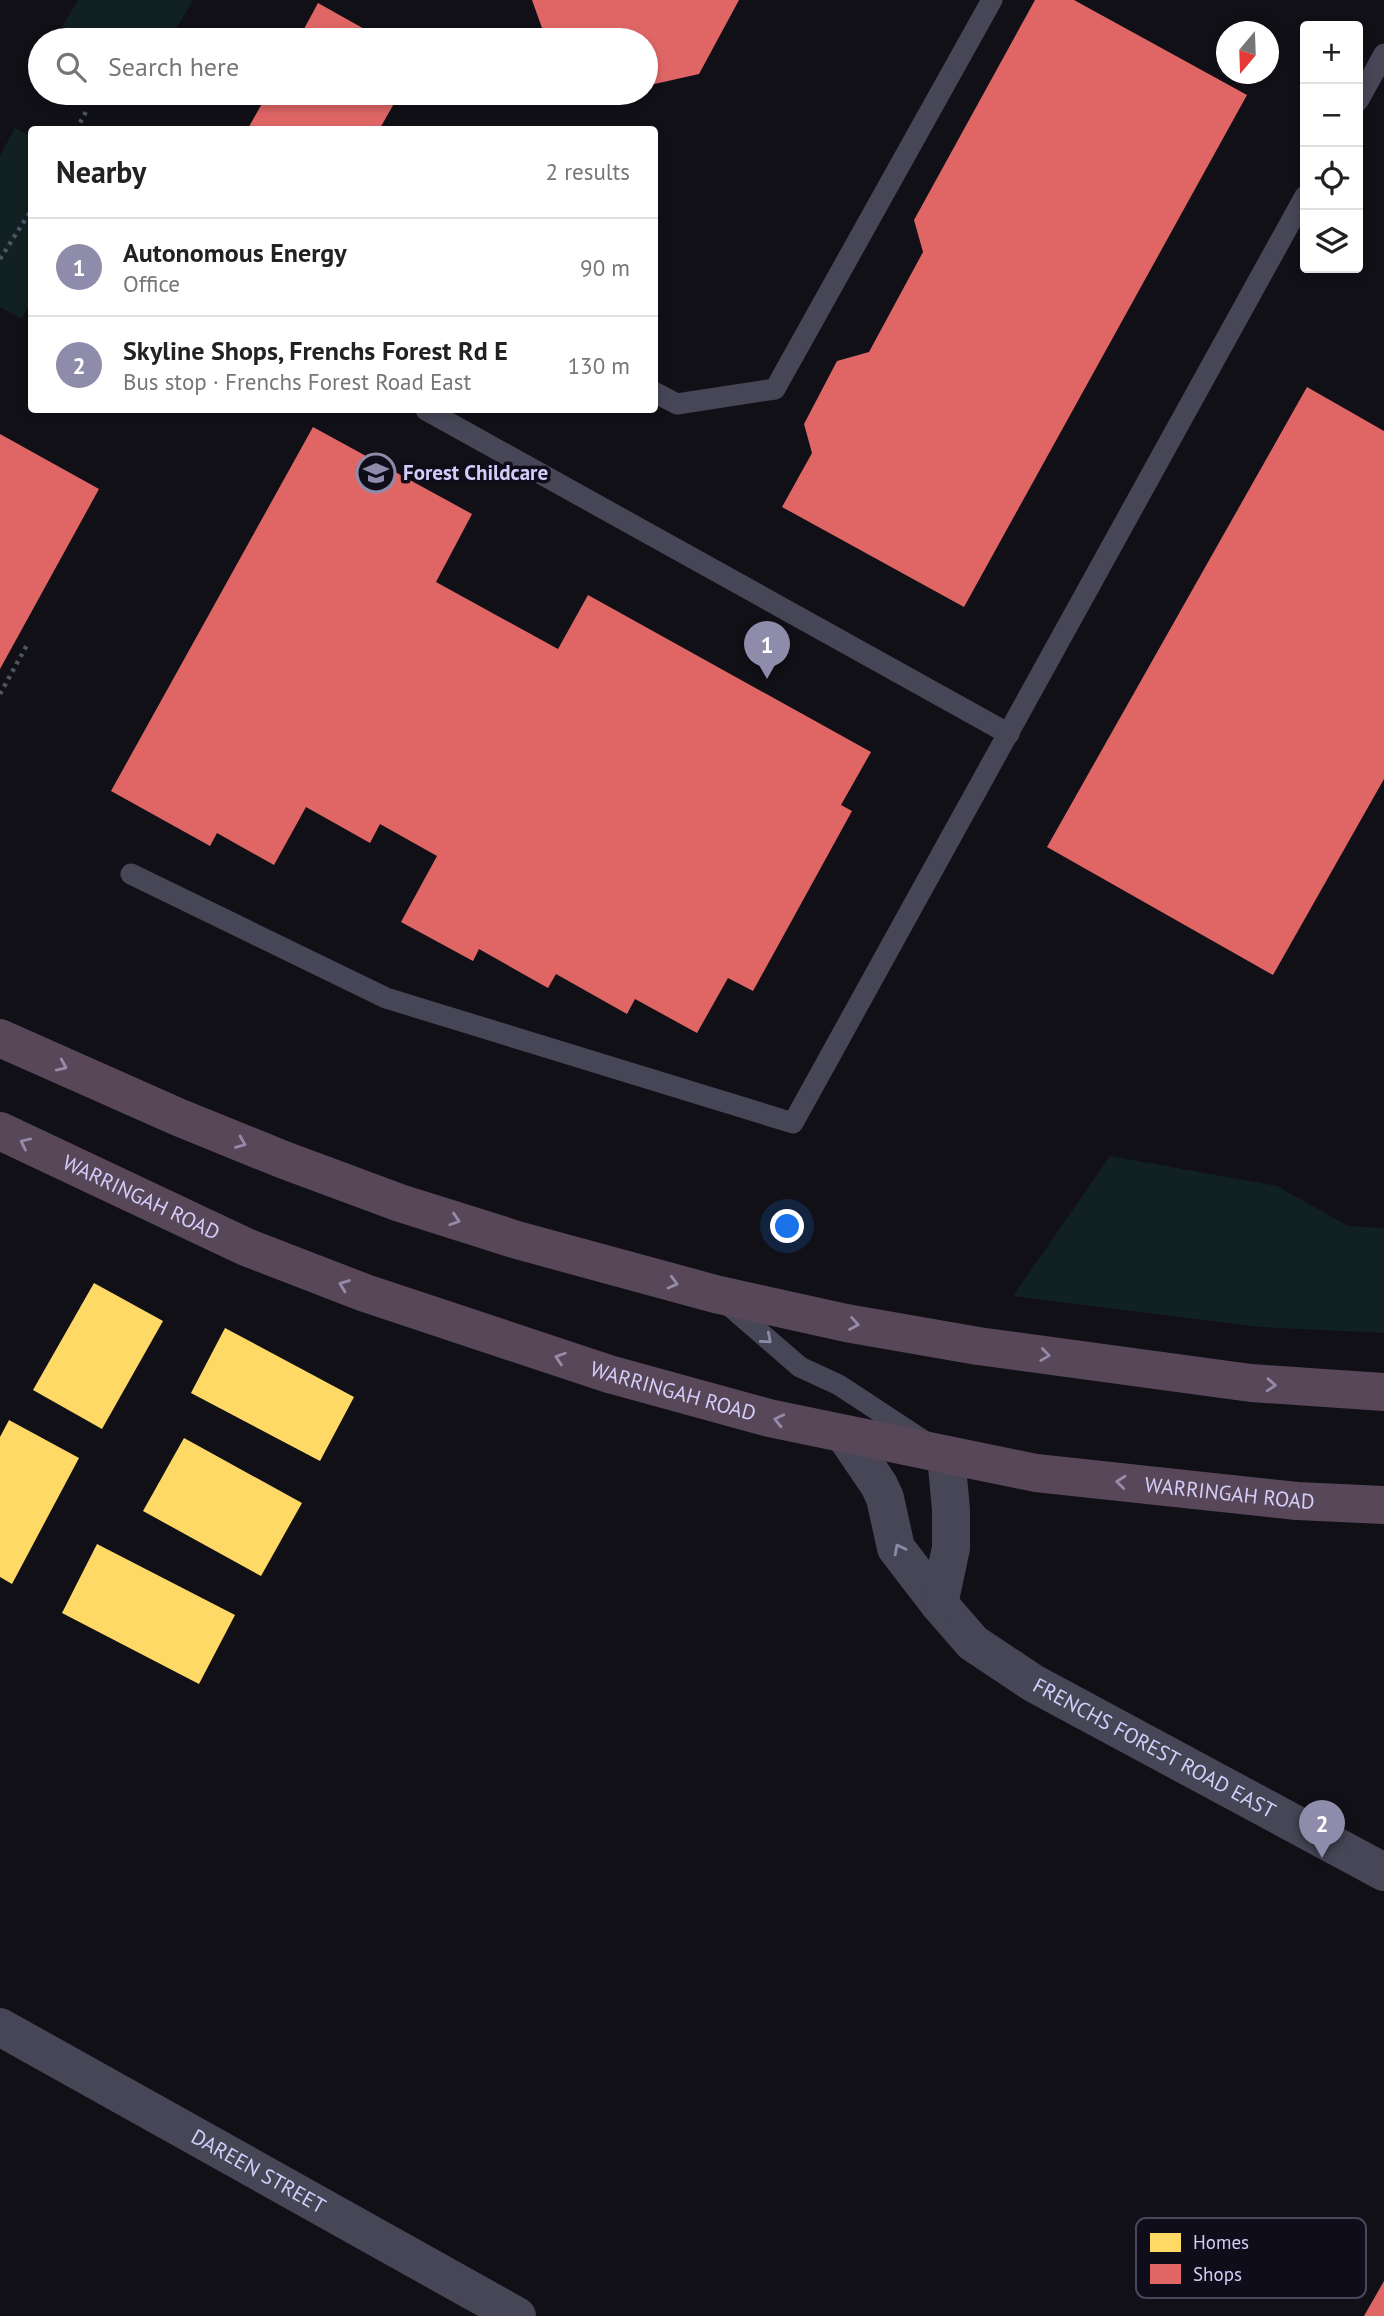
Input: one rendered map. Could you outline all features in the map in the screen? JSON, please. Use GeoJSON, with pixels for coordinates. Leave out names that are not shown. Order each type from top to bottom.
{"type":"FeatureCollection","features":[{"type":"Feature","properties":{"kind":"highway"},"geometry":{"type":"LineString","coordinates":[[0,1038],[178,1117],[400,1203],[517,1240],[715,1294],[846,1323],[978,1346],[1251,1383],[1384,1392]]}},
{"type":"Feature","properties":{"kind":"highway","name":"WARRINGAH ROAD"},"geometry":{"type":"LineString","coordinates":[[0,1131],[246,1247],[365,1293],[609,1374],[769,1418],[1050,1475],[1297,1501],[1384,1505]]}},
{"type":"Feature","properties":{"kind":"street","name":"FRENCHS FOREST ROAD EAST"},"geometry":{"type":"LineString","coordinates":[[845,1435],[885,1498],[896,1548],[973,1643],[1033,1684],[1384,1872]]}},
{"type":"Feature","properties":{"kind":"street"},"geometry":{"type":"LineString","coordinates":[[939,1604],[951,1548],[946,1455]]}},
{"type":"Feature","properties":{"kind":"street","name":"DAREEN STREET"},"geometry":{"type":"LineString","coordinates":[[0,2027],[517,2316]]}},
{"type":"Feature","properties":{"kind":"lane"},"geometry":{"type":"LineString","coordinates":[[658,394],[677,404],[775,389],[992,0]]}},
{"type":"Feature","properties":{"kind":"lane"},"geometry":{"type":"LineString","coordinates":[[1363,92],[1384,54]]}},
{"type":"Feature","properties":{"kind":"lane"},"geometry":{"type":"LineString","coordinates":[[131,874],[386,998],[793,1123],[1300,205]]}},
{"type":"Feature","properties":{"kind":"lane"},"geometry":{"type":"LineString","coordinates":[[431,413],[1009,734]]}},
{"type":"Feature","properties":{"kind":"lane"},"geometry":{"type":"LineString","coordinates":[[715,1294],[800,1367],[839,1385],[946,1455]]}},
{"type":"Feature","properties":{"kind":"path"},"geometry":{"type":"LineString","coordinates":[[77,126],[88,108]]}},
{"type":"Feature","properties":{"kind":"path"},"geometry":{"type":"LineString","coordinates":[[0,259],[28,215]]}},
{"type":"Feature","properties":{"kind":"path"},"geometry":{"type":"LineString","coordinates":[[0,694],[27,645]]}},
{"type":"Feature","properties":{"kind":"shaded area"},"geometry":{"type":"Polygon","coordinates":[[[78,0],[193,0],[177,28],[62,27],[78,0]]]}},
{"type":"Feature","properties":{"kind":"shaded area"},"geometry":{"type":"Polygon","coordinates":[[[15,128],[28,135],[28,307],[22,319],[0,307],[0,156],[15,128]]]}},
{"type":"Feature","properties":{"kind":"shaded area"},"geometry":{"type":"Polygon","coordinates":[[[1110,1156],[1277,1186],[1348,1226],[1384,1228],[1384,1333],[1260,1327],[1013,1296],[1110,1156]]]}},
{"type":"Feature","properties":{"kind":"building: Homes"},"geometry":{"type":"Polygon","coordinates":[[[94,1283],[163,1321],[102,1429],[33,1390],[94,1283]]]}},
{"type":"Feature","properties":{"kind":"building: Homes"},"geometry":{"type":"Polygon","coordinates":[[[225,1328],[354,1397],[320,1461],[191,1393],[225,1328]]]}},
{"type":"Feature","properties":{"kind":"building: Homes"},"geometry":{"type":"Polygon","coordinates":[[[9,1420],[79,1458],[12,1584],[0,1577],[0,1437],[9,1420]]]}},
{"type":"Feature","properties":{"kind":"building: Homes"},"geometry":{"type":"Polygon","coordinates":[[[184,1438],[302,1503],[261,1576],[143,1511],[184,1438]]]}},
{"type":"Feature","properties":{"kind":"building: Homes"},"geometry":{"type":"Polygon","coordinates":[[[97,1544],[235,1615],[199,1684],[62,1613],[97,1544]]]}},
{"type":"Feature","properties":{"kind":"building: Shops"},"geometry":{"type":"Polygon","coordinates":[[[532,0],[739,0],[699,74],[658,83],[658,28],[542,28],[532,0]]]}},
{"type":"Feature","properties":{"kind":"building: Shops"},"geometry":{"type":"Polygon","coordinates":[[[1035,0],[1074,0],[1216,78],[1216,84],[1227,84],[1247,95],[964,607],[782,507],[812,453],[804,424],[837,361],[869,352],[923,252],[914,220],[1035,0]]]}},
{"type":"Feature","properties":{"kind":"building: Shops"},"geometry":{"type":"Polygon","coordinates":[[[318,3],[363,28],[304,28],[318,3]]]}},
{"type":"Feature","properties":{"kind":"building: Shops"},"geometry":{"type":"Polygon","coordinates":[[[261,105],[393,105],[381,126],[249,126],[261,105]]]}},
{"type":"Feature","properties":{"kind":"building: Shops"},"geometry":{"type":"Polygon","coordinates":[[[1307,387],[1384,431],[1384,779],[1273,975],[1047,847],[1307,387]]]}},
{"type":"Feature","properties":{"kind":"building: Shops"},"geometry":{"type":"Polygon","coordinates":[[[313,427],[472,514],[436,582],[558,649],[588,595],[871,752],[841,805],[852,811],[753,991],[728,978],[697,1033],[635,999],[627,1014],[556,974],[548,988],[479,949],[473,961],[401,922],[437,856],[380,824],[370,843],[306,807],[274,865],[217,833],[210,846],[111,791],[313,427]]]}},
{"type":"Feature","properties":{"kind":"building: Shops"},"geometry":{"type":"Polygon","coordinates":[[[0,434],[99,489],[0,669],[0,434]]]}},
{"type":"Feature","properties":{"kind":"building: Shops"},"geometry":{"type":"Polygon","coordinates":[[[1384,2281],[1384,2316],[1364,2316],[1384,2281]]]}},
{"type":"Feature","properties":{"kind":"place","name":"Forest Childcare"},"geometry":{"type":"Point","coordinates":[376,473]}},
{"type":"Feature","properties":{"kind":"place","name":"Autonomous Energy"},"geometry":{"type":"Point","coordinates":[767,679]}},
{"type":"Feature","properties":{"kind":"place","name":"Skyline Shops, Frenchs Forest Rd E"},"geometry":{"type":"Point","coordinates":[1322,1858]}}]}
